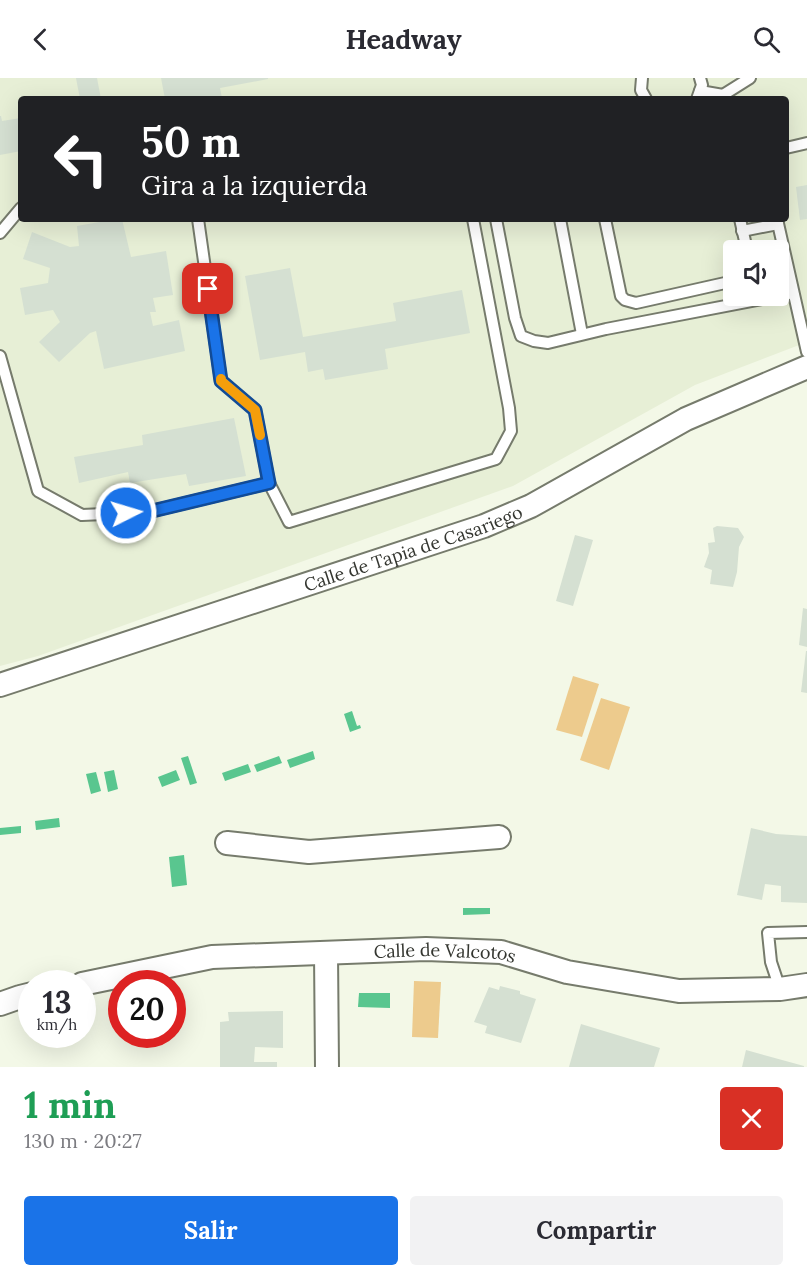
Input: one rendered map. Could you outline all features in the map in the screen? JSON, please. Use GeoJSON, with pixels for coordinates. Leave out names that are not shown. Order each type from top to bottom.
{"type":"FeatureCollection","features":[{"type":"Feature","properties":{"kind":"street","name":"Calle de Tapia de Casariego"},"geometry":{"type":"LineString","coordinates":[[0,685],[484,525],[531,506],[686,419],[807,367]]}},
{"type":"Feature","properties":{"kind":"street"},"geometry":{"type":"LineString","coordinates":[[227,843],[309,852],[499,837]]}},
{"type":"Feature","properties":{"kind":"street","name":"Calle de Valcotos"},"geometry":{"type":"LineString","coordinates":[[96,981],[212,957],[426,949],[501,952],[567,972],[679,991],[780,989],[807,985]]}},
{"type":"Feature","properties":{"kind":"street"},"geometry":{"type":"LineString","coordinates":[[326,953],[327,1067]]}},
{"type":"Feature","properties":{"kind":"street"},"geometry":{"type":"LineString","coordinates":[[0,1004],[18,998]]}},
{"type":"Feature","properties":{"kind":"lane"},"geometry":{"type":"LineString","coordinates":[[642,78],[641,90],[644,96]]}},
{"type":"Feature","properties":{"kind":"lane"},"geometry":{"type":"LineString","coordinates":[[698,95],[702,85],[700,78]]}},
{"type":"Feature","properties":{"kind":"lane"},"geometry":{"type":"LineString","coordinates":[[726,96],[750,78]]}},
{"type":"Feature","properties":{"kind":"lane"},"geometry":{"type":"LineString","coordinates":[[789,147],[807,143]]}},
{"type":"Feature","properties":{"kind":"lane"},"geometry":{"type":"LineString","coordinates":[[0,233],[18,212]]}},
{"type":"Feature","properties":{"kind":"lane"},"geometry":{"type":"LineString","coordinates":[[198,222],[221,381],[255,410],[269,483],[289,522],[496,459],[511,431],[509,408],[474,222]]}},
{"type":"Feature","properties":{"kind":"lane"},"geometry":{"type":"LineString","coordinates":[[497,222],[515,318],[521,336],[534,341],[548,343],[582,334],[793,293]]}},
{"type":"Feature","properties":{"kind":"lane"},"geometry":{"type":"LineString","coordinates":[[561,222],[582,334]]}},
{"type":"Feature","properties":{"kind":"lane"},"geometry":{"type":"LineString","coordinates":[[606,222],[621,296],[625,300],[636,303],[723,283]]}},
{"type":"Feature","properties":{"kind":"lane"},"geometry":{"type":"LineString","coordinates":[[740,222],[744,240]]}},
{"type":"Feature","properties":{"kind":"lane"},"geometry":{"type":"LineString","coordinates":[[742,231],[774,222]]}},
{"type":"Feature","properties":{"kind":"lane"},"geometry":{"type":"LineString","coordinates":[[778,222],[780,240]]}},
{"type":"Feature","properties":{"kind":"lane"},"geometry":{"type":"LineString","coordinates":[[789,284],[807,352]]}},
{"type":"Feature","properties":{"kind":"lane"},"geometry":{"type":"LineString","coordinates":[[0,356],[38,491],[82,514],[148,512],[269,483]]}},
{"type":"Feature","properties":{"kind":"lane"},"geometry":{"type":"LineString","coordinates":[[780,989],[771,962],[768,933],[807,932]]}},
{"type":"Feature","properties":{"kind":"shaded area"},"geometry":{"type":"Polygon","coordinates":[[[0,78],[807,78],[807,342],[695,385],[513,486],[38,656],[0,666],[0,78]]]}},
{"type":"Feature","properties":{"kind":"shaded area"},"geometry":{"type":"Polygon","coordinates":[[[573,676],[599,684],[582,737],[556,730],[573,676]]]}},
{"type":"Feature","properties":{"kind":"shaded area"},"geometry":{"type":"Polygon","coordinates":[[[601,698],[630,707],[609,770],[580,760],[601,698]]]}},
{"type":"Feature","properties":{"kind":"shaded area"},"geometry":{"type":"Polygon","coordinates":[[[352,711],[357,726],[360,725],[361,728],[350,732],[344,714],[352,711]]]}},
{"type":"Feature","properties":{"kind":"shaded area"},"geometry":{"type":"Polygon","coordinates":[[[313,751],[315,759],[290,768],[287,760],[313,751]]]}},
{"type":"Feature","properties":{"kind":"shaded area"},"geometry":{"type":"Polygon","coordinates":[[[188,756],[197,783],[190,785],[181,758],[188,756]]]}},
{"type":"Feature","properties":{"kind":"shaded area"},"geometry":{"type":"Polygon","coordinates":[[[279,756],[282,763],[257,772],[254,765],[279,756]]]}},
{"type":"Feature","properties":{"kind":"shaded area"},"geometry":{"type":"Polygon","coordinates":[[[248,764],[251,772],[225,781],[222,773],[248,764]]]}},
{"type":"Feature","properties":{"kind":"shaded area"},"geometry":{"type":"Polygon","coordinates":[[[114,770],[118,789],[108,792],[104,772],[114,770]]]}},
{"type":"Feature","properties":{"kind":"shaded area"},"geometry":{"type":"Polygon","coordinates":[[[176,770],[180,780],[162,787],[158,777],[176,770]]]}},
{"type":"Feature","properties":{"kind":"shaded area"},"geometry":{"type":"Polygon","coordinates":[[[96,772],[101,791],[91,794],[86,774],[96,772]]]}},
{"type":"Feature","properties":{"kind":"shaded area"},"geometry":{"type":"Polygon","coordinates":[[[59,818],[60,827],[36,830],[35,821],[59,818]]]}},
{"type":"Feature","properties":{"kind":"shaded area"},"geometry":{"type":"Polygon","coordinates":[[[21,826],[21,833],[0,835],[0,828],[21,826]]]}},
{"type":"Feature","properties":{"kind":"shaded area"},"geometry":{"type":"Polygon","coordinates":[[[184,855],[187,885],[172,887],[169,857],[184,855]]]}},
{"type":"Feature","properties":{"kind":"shaded area"},"geometry":{"type":"Polygon","coordinates":[[[463,908],[490,908],[490,914],[463,915],[463,908]]]}},
{"type":"Feature","properties":{"kind":"shaded area"},"geometry":{"type":"Polygon","coordinates":[[[414,981],[441,982],[438,1038],[412,1037],[414,981]]]}},
{"type":"Feature","properties":{"kind":"shaded area"},"geometry":{"type":"Polygon","coordinates":[[[359,993],[390,993],[390,1008],[358,1007],[359,993]]]}},
{"type":"Feature","properties":{"kind":"building"},"geometry":{"type":"Polygon","coordinates":[[[76,78],[97,78],[100,96],[79,96],[76,78]]]}},
{"type":"Feature","properties":{"kind":"building"},"geometry":{"type":"Polygon","coordinates":[[[161,78],[268,78],[220,88],[222,96],[164,96],[161,78]]]}},
{"type":"Feature","properties":{"kind":"building"},"geometry":{"type":"Polygon","coordinates":[[[0,116],[2,121],[18,118],[18,152],[0,155],[0,116]]]}},
{"type":"Feature","properties":{"kind":"building"},"geometry":{"type":"Polygon","coordinates":[[[807,185],[807,219],[800,220],[796,187],[807,185]]]}},
{"type":"Feature","properties":{"kind":"building"},"geometry":{"type":"Polygon","coordinates":[[[99,222],[123,222],[131,257],[166,251],[173,295],[153,298],[156,312],[150,312],[153,326],[179,320],[185,351],[104,369],[96,331],[90,333],[59,362],[39,342],[60,322],[53,310],[25,315],[20,288],[48,283],[50,268],[23,259],[32,232],[70,247],[79,246],[77,226],[99,222]]]}},
{"type":"Feature","properties":{"kind":"building"},"geometry":{"type":"Polygon","coordinates":[[[290,268],[303,337],[396,321],[393,303],[462,290],[470,333],[385,349],[388,369],[325,380],[323,369],[308,372],[305,352],[260,360],[245,276],[290,268]]]}},
{"type":"Feature","properties":{"kind":"building"},"geometry":{"type":"Polygon","coordinates":[[[234,418],[246,476],[189,486],[186,474],[130,483],[128,472],[79,483],[74,457],[143,445],[142,435],[234,418]]]}},
{"type":"Feature","properties":{"kind":"building"},"geometry":{"type":"Polygon","coordinates":[[[717,526],[738,528],[744,537],[739,547],[733,587],[710,584],[712,570],[704,567],[709,553],[708,543],[715,542],[713,528],[717,526]]]}},
{"type":"Feature","properties":{"kind":"building"},"geometry":{"type":"Polygon","coordinates":[[[575,535],[593,540],[573,606],[556,601],[575,535]]]}},
{"type":"Feature","properties":{"kind":"building"},"geometry":{"type":"Polygon","coordinates":[[[803,608],[807,609],[807,647],[799,645],[803,608]]]}},
{"type":"Feature","properties":{"kind":"building"},"geometry":{"type":"Polygon","coordinates":[[[807,651],[807,693],[801,692],[807,651]]]}},
{"type":"Feature","properties":{"kind":"building"},"geometry":{"type":"Polygon","coordinates":[[[751,828],[776,834],[807,836],[807,903],[781,902],[781,886],[765,884],[762,900],[737,895],[751,828]]]}},
{"type":"Feature","properties":{"kind":"building"},"geometry":{"type":"Polygon","coordinates":[[[500,986],[520,991],[520,994],[536,999],[521,1043],[485,1033],[487,1026],[474,1022],[489,987],[499,990],[500,986]]]}},
{"type":"Feature","properties":{"kind":"building"},"geometry":{"type":"Polygon","coordinates":[[[283,1011],[283,1048],[255,1047],[254,1062],[277,1062],[277,1067],[220,1067],[220,1022],[229,1021],[228,1012],[283,1011]]]}},
{"type":"Feature","properties":{"kind":"building"},"geometry":{"type":"Polygon","coordinates":[[[581,1024],[660,1048],[654,1067],[569,1067],[581,1024]]]}},
{"type":"Feature","properties":{"kind":"building"},"geometry":{"type":"Polygon","coordinates":[[[746,1050],[804,1066],[804,1067],[742,1067],[746,1050]]]}},
{"type":"Feature","properties":{"kind":"slow traffic"},"geometry":{"type":"LineString","coordinates":[[221,379],[255,410],[260,435]]}},
{"type":"Feature","properties":{"kind":"route"},"geometry":{"type":"LineString","coordinates":[[126,513],[148,512],[269,483],[255,410],[221,381],[208,289]]}}]}
